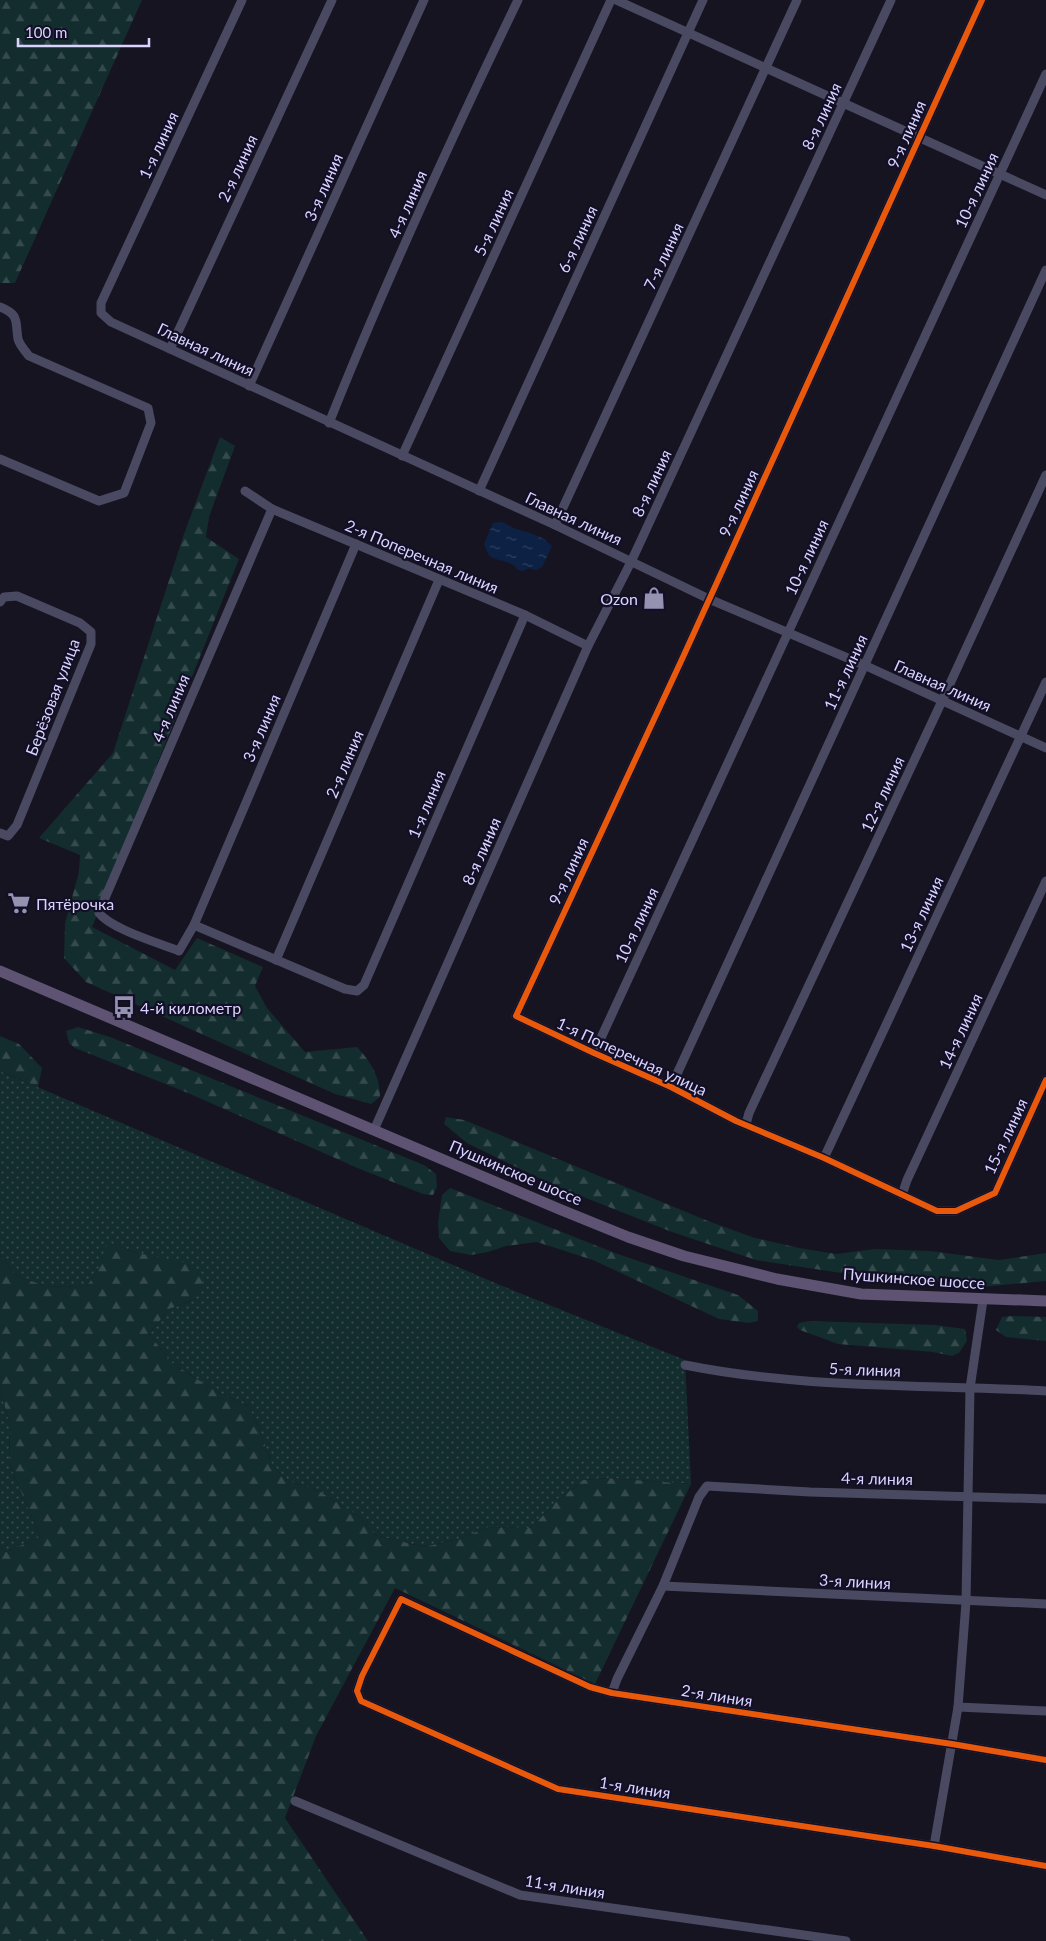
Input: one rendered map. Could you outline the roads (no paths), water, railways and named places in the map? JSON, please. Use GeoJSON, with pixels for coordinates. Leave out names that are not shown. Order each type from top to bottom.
{"type":"FeatureCollection","features":[{"type":"Feature","properties":{"kind":"main road","name":"Пушкинское шоссе"},"geometry":{"type":"LineString","coordinates":[[0,971],[576,1216],[628,1237],[684,1256],[777,1279],[862,1294],[1046,1301]]}},
{"type":"Feature","properties":{"kind":"street","name":"1-я линия"},"geometry":{"type":"LineString","coordinates":[[101,303],[242,0]]}},
{"type":"Feature","properties":{"kind":"street","name":"2-я линия"},"geometry":{"type":"LineString","coordinates":[[170,350],[332,0]]}},
{"type":"Feature","properties":{"kind":"street","name":"3-я линия"},"geometry":{"type":"LineString","coordinates":[[249,386],[424,0]]}},
{"type":"Feature","properties":{"kind":"street","name":"4-я линия"},"geometry":{"type":"LineString","coordinates":[[329,423],[362,340],[480,79],[518,0]]}},
{"type":"Feature","properties":{"kind":"street","name":"5-я линия"},"geometry":{"type":"LineString","coordinates":[[402,456],[611,0]]}},
{"type":"Feature","properties":{"kind":"street"},"geometry":{"type":"LineString","coordinates":[[616,0],[1046,195]]}},
{"type":"Feature","properties":{"kind":"street","name":"6-я линия"},"geometry":{"type":"LineString","coordinates":[[478,491],[703,0]]}},
{"type":"Feature","properties":{"kind":"street","name":"7-я линия"},"geometry":{"type":"LineString","coordinates":[[555,525],[797,0]]}},
{"type":"Feature","properties":{"kind":"street","name":"8-я линия"},"geometry":{"type":"LineString","coordinates":[[374,1130],[588,646],[631,562],[891,0]]}},
{"type":"Feature","properties":{"kind":"street","name":"9-я линия"},"geometry":{"type":"LineString","coordinates":[[516,1016],[709,599],[982,0]]}},
{"type":"Feature","properties":{"kind":"street","name":"10-я линия"},"geometry":{"type":"LineString","coordinates":[[594,1053],[1046,74]]}},
{"type":"Feature","properties":{"kind":"street","name":"11-я линия"},"geometry":{"type":"LineString","coordinates":[[671,1087],[1046,270]]}},
{"type":"Feature","properties":{"kind":"street","name":"Главная линия"},"geometry":{"type":"LineString","coordinates":[[101,303],[101,313],[111,322],[170,350],[555,525],[709,599],[864,665],[1046,748]]}},
{"type":"Feature","properties":{"kind":"street"},"geometry":{"type":"LineString","coordinates":[[0,307],[9,311],[18,323],[18,340],[29,356],[148,408],[151,423],[124,493],[99,501],[0,459]]}},
{"type":"Feature","properties":{"kind":"street","name":"12-я линия"},"geometry":{"type":"LineString","coordinates":[[746,1124],[749,1113],[1046,475]]}},
{"type":"Feature","properties":{"kind":"street","name":"2-я Поперечная линия"},"geometry":{"type":"LineString","coordinates":[[245,492],[272,509],[524,615],[588,646]]}},
{"type":"Feature","properties":{"kind":"street","name":"4-я линия"},"geometry":{"type":"LineString","coordinates":[[104,918],[99,913],[102,905],[272,509]]}},
{"type":"Feature","properties":{"kind":"street","name":"3-я линия"},"geometry":{"type":"LineString","coordinates":[[104,918],[114,925],[179,951],[194,924],[356,544]]}},
{"type":"Feature","properties":{"kind":"street","name":"2-я линия"},"geometry":{"type":"LineString","coordinates":[[276,960],[439,580]]}},
{"type":"Feature","properties":{"kind":"street","name":"Берёзовая улица"},"geometry":{"type":"LineString","coordinates":[[0,602],[4,597],[17,596],[80,623],[91,632],[91,644],[17,825],[4,834]]}},
{"type":"Feature","properties":{"kind":"street","name":"1-я линия"},"geometry":{"type":"LineString","coordinates":[[276,960],[345,990],[357,990],[364,985],[524,615]]}},
{"type":"Feature","properties":{"kind":"street","name":"13-я линия"},"geometry":{"type":"LineString","coordinates":[[824,1158],[1046,682]]}},
{"type":"Feature","properties":{"kind":"street","name":"14-я линия"},"geometry":{"type":"LineString","coordinates":[[902,1195],[907,1180],[1046,881]]}},
{"type":"Feature","properties":{"kind":"street"},"geometry":{"type":"LineString","coordinates":[[194,924],[276,960]]}},
{"type":"Feature","properties":{"kind":"street","name":"1-я Поперечная улица"},"geometry":{"type":"LineString","coordinates":[[516,1016],[671,1087],[736,1121],[824,1158],[937,1211],[956,1211],[984,1199]]}},
{"type":"Feature","properties":{"kind":"street","name":"15-я линия"},"geometry":{"type":"LineString","coordinates":[[984,1199],[994,1193],[1046,1080]]}},
{"type":"Feature","properties":{"kind":"street"},"geometry":{"type":"LineString","coordinates":[[934,1846],[958,1707],[966,1602],[970,1388],[982,1300]]}},
{"type":"Feature","properties":{"kind":"street","name":"5-я линия"},"geometry":{"type":"LineString","coordinates":[[685,1365],[731,1374],[787,1380],[844,1384],[1046,1391]]}},
{"type":"Feature","properties":{"kind":"street","name":"4-я линия"},"geometry":{"type":"LineString","coordinates":[[663,1586],[699,1497],[707,1486],[736,1486],[810,1492],[1046,1499]]}},
{"type":"Feature","properties":{"kind":"street","name":"3-я линия"},"geometry":{"type":"LineString","coordinates":[[663,1586],[966,1602],[1046,1604]]}},
{"type":"Feature","properties":{"kind":"street"},"geometry":{"type":"LineString","coordinates":[[612,1693],[617,1678],[663,1586]]}},
{"type":"Feature","properties":{"kind":"street","name":"1-я линия"},"geometry":{"type":"LineString","coordinates":[[401,1599],[362,1676],[357,1690],[361,1701],[558,1789],[934,1846],[1046,1866]]}},
{"type":"Feature","properties":{"kind":"street","name":"2-я линия"},"geometry":{"type":"LineString","coordinates":[[401,1599],[590,1687],[612,1693],[1046,1760]]}},
{"type":"Feature","properties":{"kind":"street"},"geometry":{"type":"LineString","coordinates":[[958,1707],[1046,1710]]}},
{"type":"Feature","properties":{"kind":"street","name":"11-я линия"},"geometry":{"type":"LineString","coordinates":[[295,1801],[520,1895],[846,1941]]}},
{"type":"Feature","properties":{"kind":"water"},"geometry":{"type":"Polygon","coordinates":[[[501,522],[537,535],[552,546],[542,567],[536,570],[528,568],[524,571],[518,570],[512,564],[489,556],[484,544],[493,523],[501,522]]]}},
{"type":"Feature","properties":{"kind":"place","name":"Ozon"},"geometry":{"type":"Point","coordinates":[654,598]}},
{"type":"Feature","properties":{"kind":"place","name":"Пятёрочка"},"geometry":{"type":"Point","coordinates":[19,903]}},
{"type":"Feature","properties":{"kind":"place","name":"4-й километр"},"geometry":{"type":"Point","coordinates":[124,1007]}}]}
